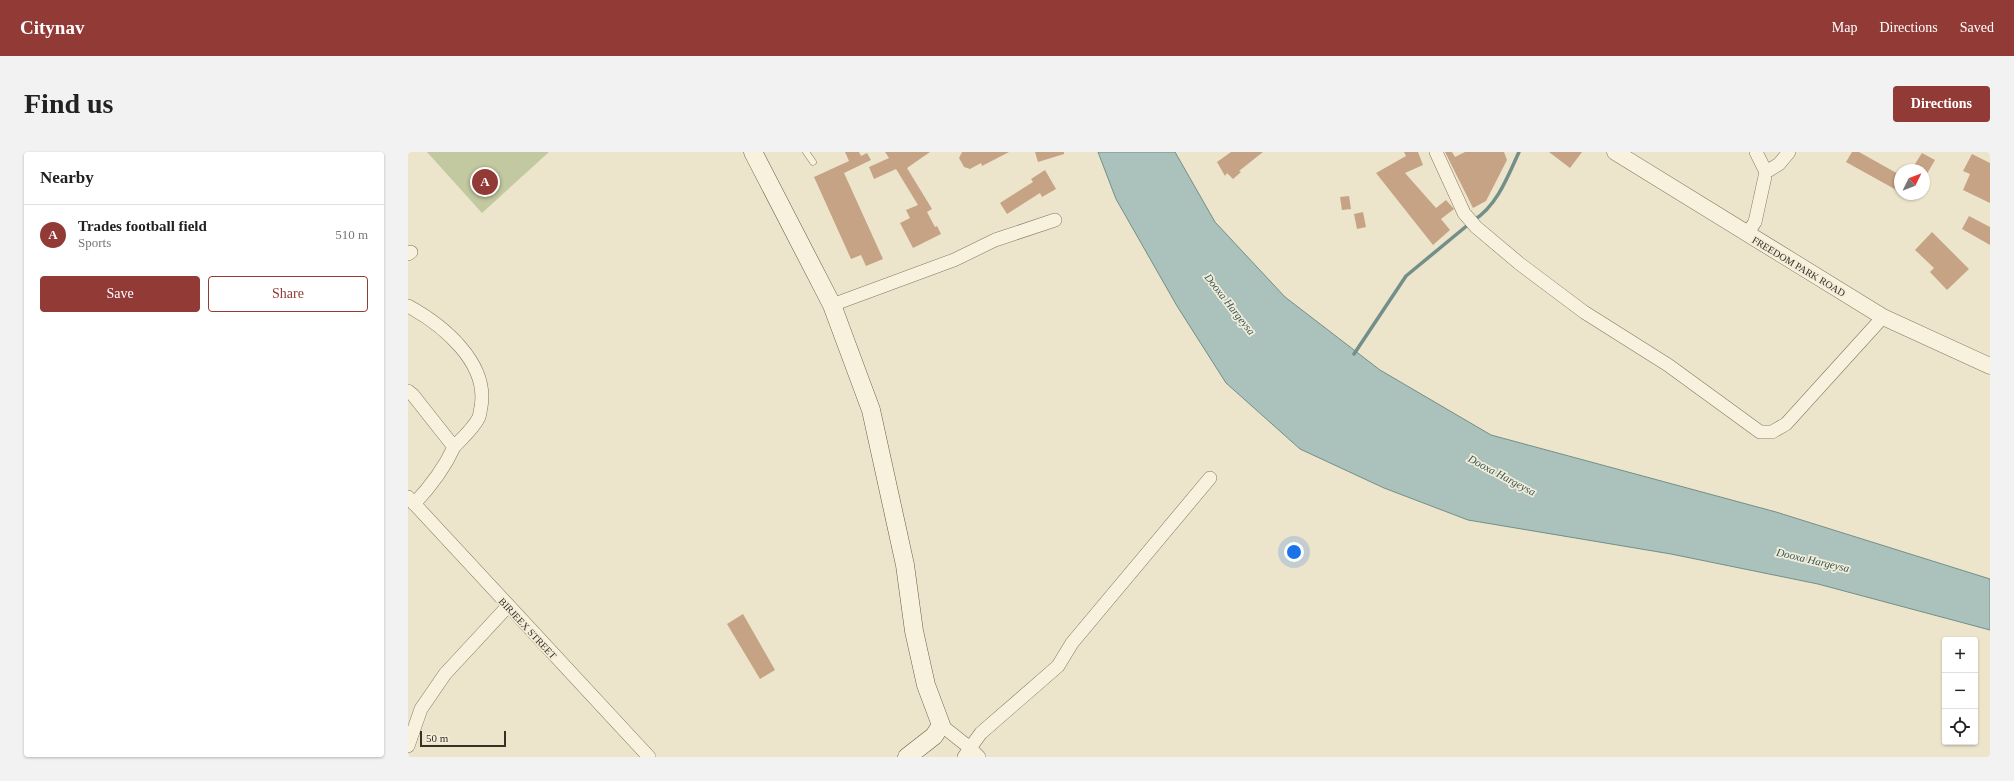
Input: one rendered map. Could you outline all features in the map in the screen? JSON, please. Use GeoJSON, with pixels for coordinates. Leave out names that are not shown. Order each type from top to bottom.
{"type":"FeatureCollection","features":[{"type":"Feature","properties":{"kind":"main road"},"geometry":{"type":"LineString","coordinates":[[753,152],[832,305],[871,410],[905,565],[914,631],[926,685],[941,725],[934,736],[907,757]]}},
{"type":"Feature","properties":{"kind":"street"},"geometry":{"type":"LineString","coordinates":[[1436,152],[1464,212],[1476,227],[1520,264],[1584,312],[1668,364],[1760,432],[1772,432],[1786,424],[1883,316]]}},
{"type":"Feature","properties":{"kind":"street","name":"FREEDOM PARK ROAD"},"geometry":{"type":"LineString","coordinates":[[1615,152],[1883,316],[1990,366]]}},
{"type":"Feature","properties":{"kind":"street"},"geometry":{"type":"LineString","coordinates":[[1747,234],[1755,222],[1766,172],[1756,152]]}},
{"type":"Feature","properties":{"kind":"street"},"geometry":{"type":"LineString","coordinates":[[1766,172],[1779,164],[1789,152]]}},
{"type":"Feature","properties":{"kind":"street"},"geometry":{"type":"LineString","coordinates":[[832,305],[954,260],[995,240],[1055,220]]}},
{"type":"Feature","properties":{"kind":"street"},"geometry":{"type":"LineString","coordinates":[[408,306],[441,328],[463,350],[480,382],[482,400],[479,418],[454,446],[445,465],[434,482],[411,500]]}},
{"type":"Feature","properties":{"kind":"street"},"geometry":{"type":"LineString","coordinates":[[408,391],[413,395],[454,446]]}},
{"type":"Feature","properties":{"kind":"street"},"geometry":{"type":"LineString","coordinates":[[967,752],[981,733],[1058,666],[1072,643],[1210,478]]}},
{"type":"Feature","properties":{"kind":"street","name":"BIRJEEX STREET"},"geometry":{"type":"LineString","coordinates":[[411,500],[649,757]]}},
{"type":"Feature","properties":{"kind":"street"},"geometry":{"type":"LineString","coordinates":[[408,746],[421,709],[445,674],[508,606]]}},
{"type":"Feature","properties":{"kind":"street"},"geometry":{"type":"LineString","coordinates":[[941,725],[967,752],[979,757]]}},
{"type":"Feature","properties":{"kind":"lane"},"geometry":{"type":"LineString","coordinates":[[806,152],[813,162]]}},
{"type":"Feature","properties":{"kind":"green space"},"geometry":{"type":"Polygon","coordinates":[[[427,152],[549,152],[482,213],[427,152]]]}},
{"type":"Feature","properties":{"kind":"water","name":"Dooxa Hargeysa"},"geometry":{"type":"Polygon","coordinates":[[[1098,152],[1175,152],[1215,222],[1285,297],[1380,370],[1491,435],[1776,512],[1990,579],[1990,630],[1818,584],[1671,554],[1468,520],[1384,488],[1300,449],[1226,383],[1177,306],[1116,199],[1098,152]]]}},
{"type":"Feature","properties":{"kind":"building"},"geometry":{"type":"Polygon","coordinates":[[[845,152],[859,152],[861,156],[867,153],[871,160],[844,173],[883,259],[866,266],[861,255],[851,259],[814,177],[849,161],[845,152]]]}},
{"type":"Feature","properties":{"kind":"building"},"geometry":{"type":"Polygon","coordinates":[[[885,152],[930,152],[907,168],[932,209],[927,212],[935,227],[937,226],[941,234],[913,248],[900,223],[910,218],[906,210],[918,205],[896,169],[874,179],[869,167],[889,158],[885,152]]]}},
{"type":"Feature","properties":{"kind":"building"},"geometry":{"type":"Polygon","coordinates":[[[962,152],[1009,152],[982,166],[981,163],[970,169],[964,167],[959,158],[962,152]]]}},
{"type":"Feature","properties":{"kind":"building"},"geometry":{"type":"Polygon","coordinates":[[[1035,152],[1064,152],[1064,154],[1038,162],[1035,152]]]}},
{"type":"Feature","properties":{"kind":"building"},"geometry":{"type":"Polygon","coordinates":[[[1231,152],[1263,152],[1239,171],[1241,172],[1233,179],[1227,173],[1225,176],[1217,162],[1231,152]]]}},
{"type":"Feature","properties":{"kind":"building"},"geometry":{"type":"Polygon","coordinates":[[[1404,152],[1418,152],[1423,165],[1405,173],[1436,208],[1446,200],[1454,209],[1441,219],[1450,230],[1433,245],[1376,173],[1406,156],[1404,152]]]}},
{"type":"Feature","properties":{"kind":"building"},"geometry":{"type":"Polygon","coordinates":[[[1445,152],[1452,152],[1455,157],[1465,152],[1504,152],[1507,160],[1486,201],[1473,208],[1445,152]]]}},
{"type":"Feature","properties":{"kind":"building"},"geometry":{"type":"Polygon","coordinates":[[[1549,152],[1582,152],[1570,168],[1549,152]]]}},
{"type":"Feature","properties":{"kind":"building"},"geometry":{"type":"Polygon","coordinates":[[[1852,152],[1859,152],[1894,172],[1894,189],[1846,162],[1852,152]]]}},
{"type":"Feature","properties":{"kind":"building"},"geometry":{"type":"Polygon","coordinates":[[[1922,153],[1935,160],[1930,169],[1930,164],[1915,164],[1922,153]]]}},
{"type":"Feature","properties":{"kind":"building"},"geometry":{"type":"Polygon","coordinates":[[[1972,154],[1990,163],[1990,203],[1963,190],[1970,174],[1963,171],[1972,154]]]}},
{"type":"Feature","properties":{"kind":"building"},"geometry":{"type":"Polygon","coordinates":[[[1045,170],[1056,189],[1042,197],[1040,193],[1007,214],[1000,203],[1033,182],[1031,179],[1045,170]]]}},
{"type":"Feature","properties":{"kind":"building"},"geometry":{"type":"Polygon","coordinates":[[[1349,196],[1351,209],[1342,210],[1340,197],[1349,196]]]}},
{"type":"Feature","properties":{"kind":"building"},"geometry":{"type":"Polygon","coordinates":[[[1363,212],[1366,227],[1357,229],[1354,214],[1363,212]]]}},
{"type":"Feature","properties":{"kind":"building"},"geometry":{"type":"Polygon","coordinates":[[[1969,216],[1990,227],[1990,245],[1962,229],[1969,216]]]}},
{"type":"Feature","properties":{"kind":"building"},"geometry":{"type":"Polygon","coordinates":[[[1932,232],[1969,269],[1947,290],[1930,272],[1934,268],[1915,250],[1932,232]]]}},
{"type":"Feature","properties":{"kind":"building"},"geometry":{"type":"Polygon","coordinates":[[[743,614],[775,670],[760,679],[727,624],[743,614]]]}},
{"type":"Feature","properties":{"kind":"waterway"},"geometry":{"type":"LineString","coordinates":[[1474,220],[1489,207],[1501,190],[1519,152]]}},
{"type":"Feature","properties":{"kind":"waterway"},"geometry":{"type":"LineString","coordinates":[[1354,354],[1406,276],[1469,224]]}},
{"type":"Feature","properties":{"kind":"place","name":"Trades football field"},"geometry":{"type":"Point","coordinates":[485,182]}}]}
